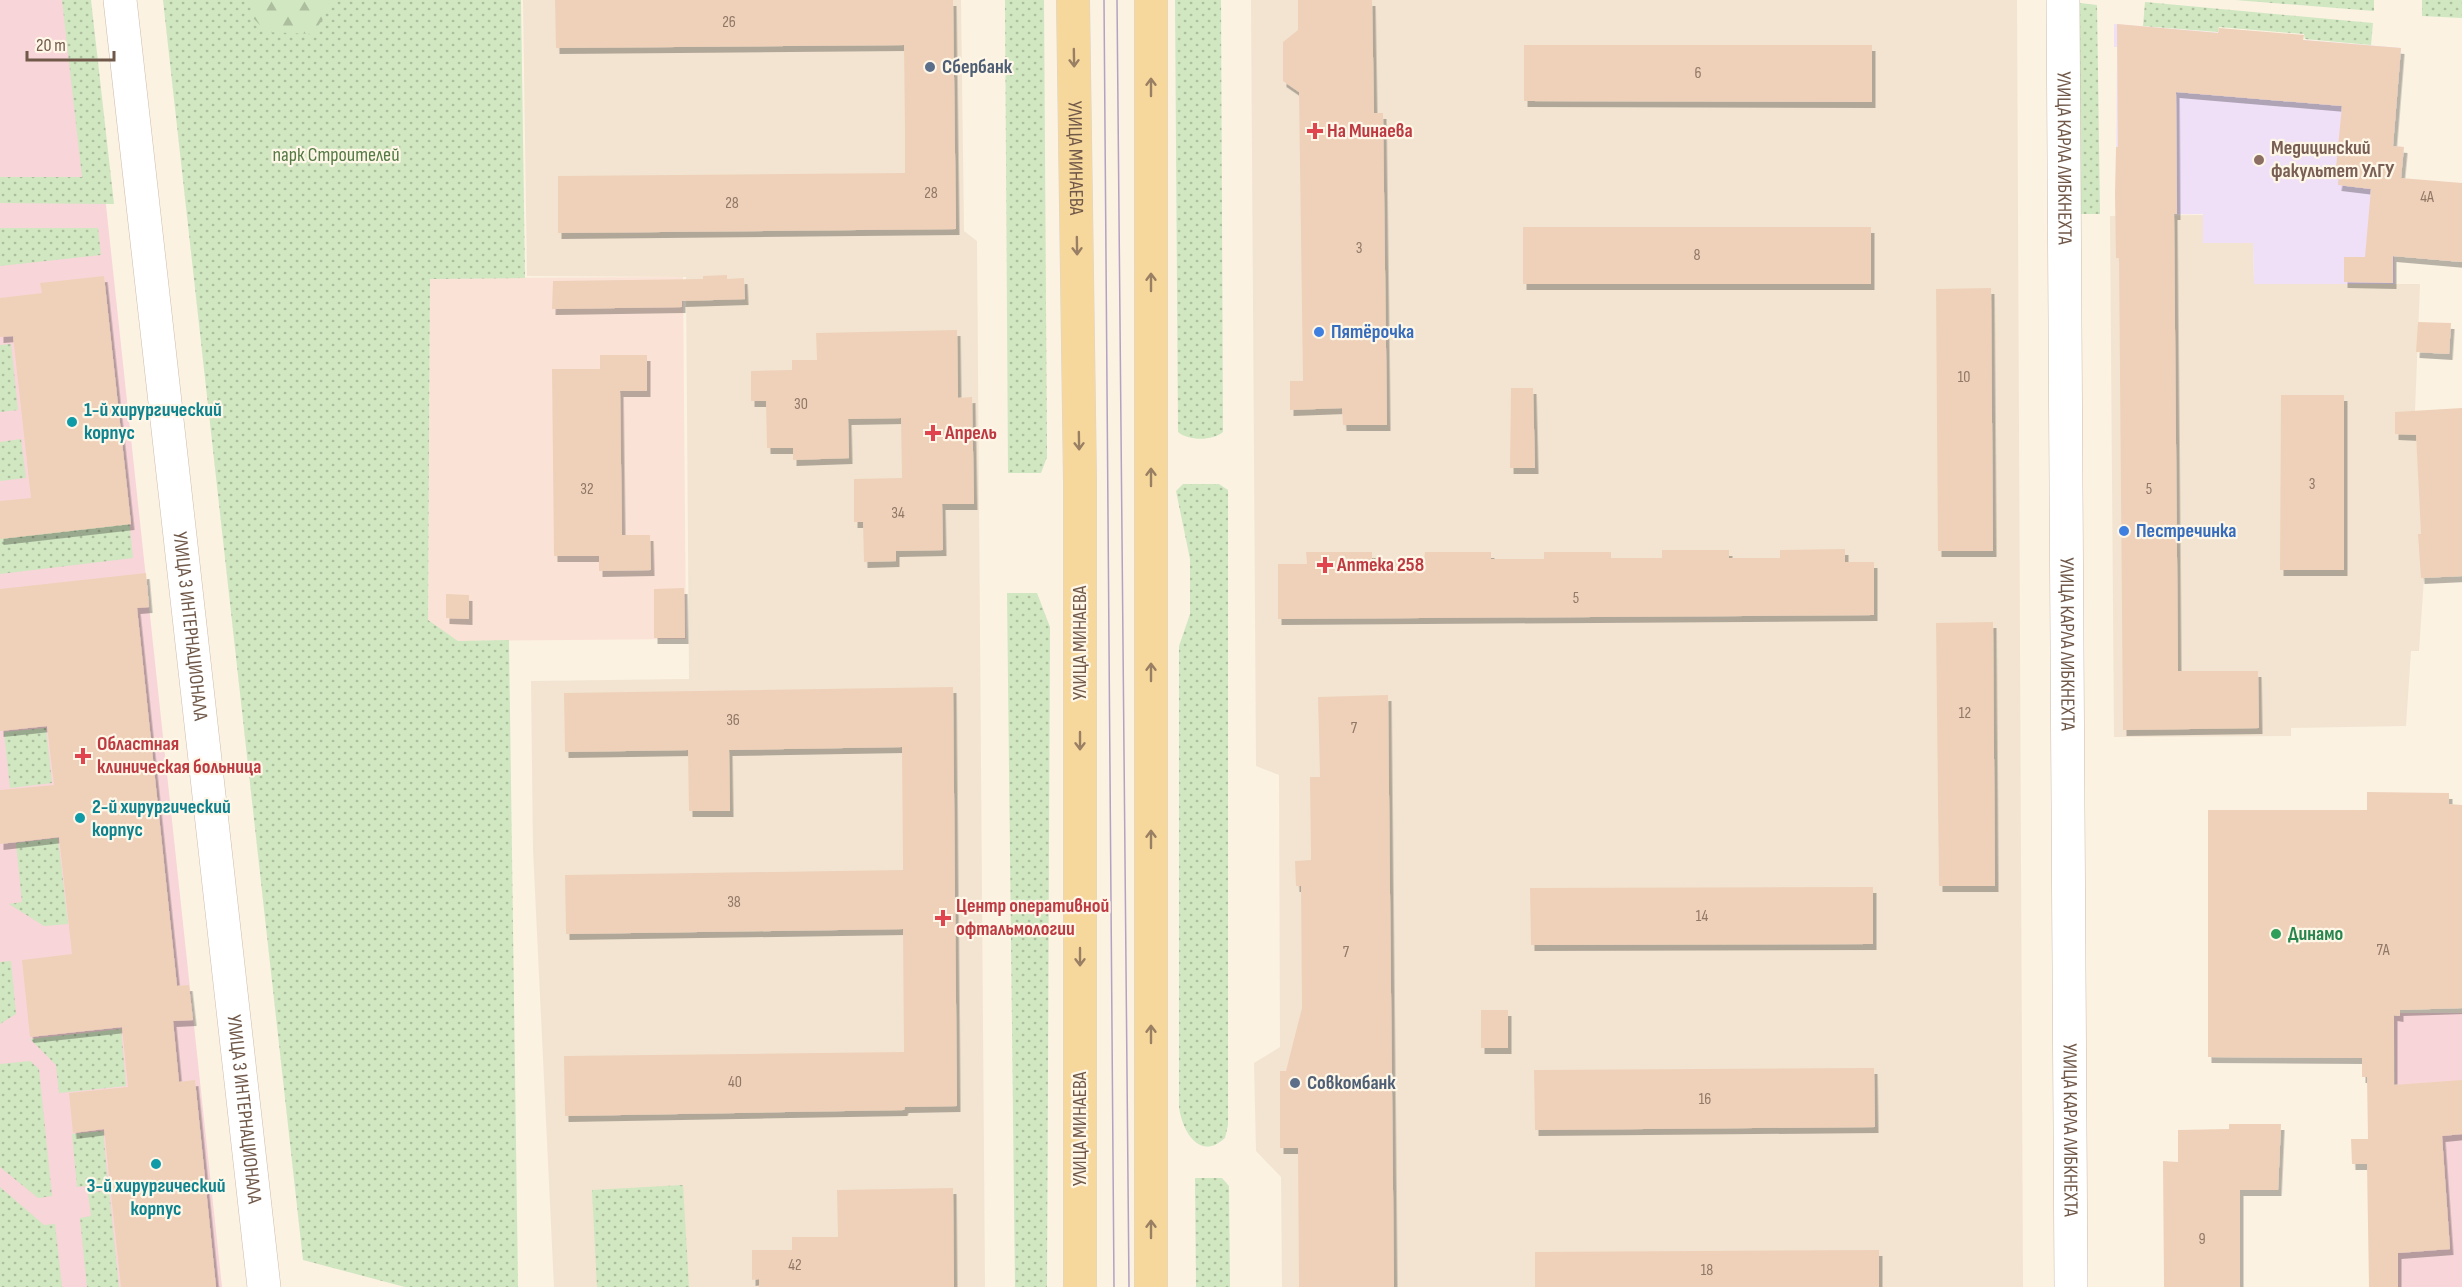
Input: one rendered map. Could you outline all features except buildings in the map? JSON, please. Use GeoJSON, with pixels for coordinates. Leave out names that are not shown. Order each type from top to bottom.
{"type":"FeatureCollection","features":[{"type":"Feature","properties":{"kind":"main road","name":"УЛИЦА МИНАЕВА"},"geometry":{"type":"LineString","coordinates":[[1073,0],[1080,481],[1080,1287]]}},
{"type":"Feature","properties":{"kind":"main road"},"geometry":{"type":"LineString","coordinates":[[1151,0],[1151,1287]]}},
{"type":"Feature","properties":{"kind":"street","name":"УЛИЦА 3 ИНТЕРНАЦИОНАЛА"},"geometry":{"type":"LineString","coordinates":[[120,0],[264,1287]]}},
{"type":"Feature","properties":{"kind":"street","name":"УЛИЦА КАРЛА ЛИБКНЕХТА"},"geometry":{"type":"LineString","coordinates":[[2063,0],[2072,1287]]}},
{"type":"Feature","properties":{"kind":"shaded area","name":"Областная клиническая больница"},"geometry":{"type":"Polygon","coordinates":[[[0,0],[84,0],[222,1287],[0,1287],[0,0]]]}},
{"type":"Feature","properties":{"kind":"shaded area"},"geometry":{"type":"Polygon","coordinates":[[[523,0],[961,0],[964,231],[977,241],[985,1287],[554,1287],[533,850],[531,681],[689,679],[686,277],[527,276],[523,0]]]}},
{"type":"Feature","properties":{"kind":"shaded area"},"geometry":{"type":"Polygon","coordinates":[[[1251,0],[2017,0],[2023,1287],[1282,1287],[1281,1177],[1256,1151],[1254,1063],[1280,1047],[1279,775],[1256,766],[1251,0]]]}},
{"type":"Feature","properties":{"kind":"shaded area","name":"Медицинский факультет УлГУ"},"geometry":{"type":"Polygon","coordinates":[[[2114,24],[2401,48],[2393,146],[2404,147],[2394,248],[2395,284],[2254,284],[2253,243],[2203,243],[2203,214],[2116,215],[2117,47],[2114,47],[2114,24]]]}},
{"type":"Feature","properties":{"kind":"shaded area"},"geometry":{"type":"Polygon","coordinates":[[[2203,215],[2203,243],[2253,243],[2254,284],[2420,284],[2415,411],[2424,578],[2419,651],[2411,651],[2406,726],[2291,728],[2291,736],[2114,737],[2110,216],[2203,215]]]}},
{"type":"Feature","properties":{"kind":"shaded area"},"geometry":{"type":"Polygon","coordinates":[[[683,277],[686,639],[458,641],[428,621],[430,278],[683,277]]]}},
{"type":"Feature","properties":{"kind":"shaded area"},"geometry":{"type":"Polygon","coordinates":[[[2400,1013],[2462,1013],[2462,1287],[2398,1287],[2394,1016],[2400,1016],[2400,1013]]]}},
{"type":"Feature","properties":{"kind":"green space"},"geometry":{"type":"Polygon","coordinates":[[[62,0],[91,0],[114,204],[0,203],[0,177],[82,177],[62,0]]]}},
{"type":"Feature","properties":{"kind":"green space","name":"парк Строителей"},"geometry":{"type":"Polygon","coordinates":[[[163,0],[521,0],[525,278],[430,279],[428,620],[458,641],[509,640],[518,1287],[405,1287],[303,1260],[163,0]]]}},
{"type":"Feature","properties":{"kind":"green space"},"geometry":{"type":"Polygon","coordinates":[[[251,0],[330,0],[323,19],[312,34],[267,32],[253,18],[251,0]]]}},
{"type":"Feature","properties":{"kind":"green space"},"geometry":{"type":"Polygon","coordinates":[[[1005,0],[1044,0],[1047,457],[1041,473],[1008,473],[1005,0]]]}},
{"type":"Feature","properties":{"kind":"green space"},"geometry":{"type":"Polygon","coordinates":[[[1175,0],[1221,0],[1223,432],[1207,438],[1188,437],[1178,432],[1175,0]]]}},
{"type":"Feature","properties":{"kind":"green space"},"geometry":{"type":"Polygon","coordinates":[[[2235,0],[2374,0],[2374,11],[2235,0]]]}},
{"type":"Feature","properties":{"kind":"green space"},"geometry":{"type":"Polygon","coordinates":[[[2422,0],[2462,0],[2462,18],[2422,16],[2422,0]]]}},
{"type":"Feature","properties":{"kind":"green space"},"geometry":{"type":"Polygon","coordinates":[[[2145,2],[2373,23],[2371,45],[2305,39],[2304,34],[2219,27],[2218,32],[2143,26],[2145,2]]]}},
{"type":"Feature","properties":{"kind":"green space"},"geometry":{"type":"Polygon","coordinates":[[[2080,3],[2097,5],[2100,214],[2079,214],[2080,3]]]}},
{"type":"Feature","properties":{"kind":"green space"},"geometry":{"type":"Polygon","coordinates":[[[0,228],[98,228],[101,255],[0,266],[0,228]]]}},
{"type":"Feature","properties":{"kind":"green space"},"geometry":{"type":"Polygon","coordinates":[[[11,344],[18,410],[0,412],[0,345],[11,344]]]}},
{"type":"Feature","properties":{"kind":"green space"},"geometry":{"type":"Polygon","coordinates":[[[21,439],[26,478],[0,481],[0,442],[21,439]]]}},
{"type":"Feature","properties":{"kind":"green space"},"geometry":{"type":"Polygon","coordinates":[[[1183,484],[1219,484],[1228,490],[1228,1125],[1225,1138],[1216,1145],[1207,1147],[1193,1140],[1188,1133],[1179,1107],[1179,646],[1190,614],[1190,559],[1176,491],[1183,484]]]}},
{"type":"Feature","properties":{"kind":"green space"},"geometry":{"type":"Polygon","coordinates":[[[129,518],[133,558],[0,574],[0,533],[129,518]]]}},
{"type":"Feature","properties":{"kind":"green space"},"geometry":{"type":"Polygon","coordinates":[[[1007,593],[1037,593],[1050,627],[1047,1287],[1015,1287],[1007,593]]]}},
{"type":"Feature","properties":{"kind":"green space"},"geometry":{"type":"Polygon","coordinates":[[[46,728],[52,783],[10,788],[4,732],[46,728]]]}},
{"type":"Feature","properties":{"kind":"green space"},"geometry":{"type":"Polygon","coordinates":[[[58,838],[68,924],[44,926],[9,904],[22,902],[16,843],[58,838]]]}},
{"type":"Feature","properties":{"kind":"green space"},"geometry":{"type":"Polygon","coordinates":[[[11,961],[16,1014],[0,1024],[0,962],[11,961]]]}},
{"type":"Feature","properties":{"kind":"green space"},"geometry":{"type":"Polygon","coordinates":[[[121,1029],[126,1086],[59,1093],[56,1065],[30,1039],[121,1029]]]}},
{"type":"Feature","properties":{"kind":"green space"},"geometry":{"type":"Polygon","coordinates":[[[30,1061],[39,1069],[52,1196],[38,1198],[0,1167],[0,1064],[30,1061]]]}},
{"type":"Feature","properties":{"kind":"green space"},"geometry":{"type":"Polygon","coordinates":[[[103,1131],[108,1184],[77,1187],[72,1134],[103,1131]]]}},
{"type":"Feature","properties":{"kind":"green space"},"geometry":{"type":"Polygon","coordinates":[[[1195,1178],[1222,1178],[1229,1186],[1230,1287],[1196,1287],[1195,1178]]]}},
{"type":"Feature","properties":{"kind":"green space"},"geometry":{"type":"Polygon","coordinates":[[[683,1185],[689,1287],[597,1287],[592,1190],[683,1185]]]}},
{"type":"Feature","properties":{"kind":"green space"},"geometry":{"type":"Polygon","coordinates":[[[0,1187],[44,1225],[55,1224],[62,1287],[0,1287],[0,1187]]]}},
{"type":"Feature","properties":{"kind":"green space"},"geometry":{"type":"Polygon","coordinates":[[[109,1190],[119,1287],[87,1287],[80,1218],[91,1216],[88,1193],[109,1190]]]}},
{"type":"Feature","properties":{"kind":"tram line"},"geometry":{"type":"LineString","coordinates":[[1104,0],[1114,1287]]}},
{"type":"Feature","properties":{"kind":"tram line"},"geometry":{"type":"LineString","coordinates":[[1117,0],[1129,1287]]}},
{"type":"Feature","properties":{"kind":"place","name":"Сбербанк"},"geometry":{"type":"Point","coordinates":[930,67]}},
{"type":"Feature","properties":{"kind":"place","name":"На Минаева"},"geometry":{"type":"Point","coordinates":[1315,131]}},
{"type":"Feature","properties":{"kind":"place","name":"Медицинский факультет УлГУ"},"geometry":{"type":"Point","coordinates":[2259,160]}},
{"type":"Feature","properties":{"kind":"place","name":"Пятёрочка"},"geometry":{"type":"Point","coordinates":[1319,332]}},
{"type":"Feature","properties":{"kind":"place","name":"1-й хирургический корпус"},"geometry":{"type":"Point","coordinates":[72,422]}},
{"type":"Feature","properties":{"kind":"place","name":"Апрель"},"geometry":{"type":"Point","coordinates":[933,433]}},
{"type":"Feature","properties":{"kind":"place","name":"Пестречинка"},"geometry":{"type":"Point","coordinates":[2124,531]}},
{"type":"Feature","properties":{"kind":"place","name":"Аптека 258"},"geometry":{"type":"Point","coordinates":[1325,565]}},
{"type":"Feature","properties":{"kind":"place","name":"Областная клиническая больница"},"geometry":{"type":"Point","coordinates":[83,756]}},
{"type":"Feature","properties":{"kind":"place","name":"2-й хирургический корпус"},"geometry":{"type":"Point","coordinates":[80,818]}},
{"type":"Feature","properties":{"kind":"place","name":"Центр оперативной офтальмологии"},"geometry":{"type":"Point","coordinates":[943,918]}},
{"type":"Feature","properties":{"kind":"place","name":"Динамо"},"geometry":{"type":"Point","coordinates":[2276,934]}},
{"type":"Feature","properties":{"kind":"place","name":"Совкомбанк"},"geometry":{"type":"Point","coordinates":[1295,1083]}},
{"type":"Feature","properties":{"kind":"place","name":"3-й хирургический корпус"},"geometry":{"type":"Point","coordinates":[156,1164]}}]}
